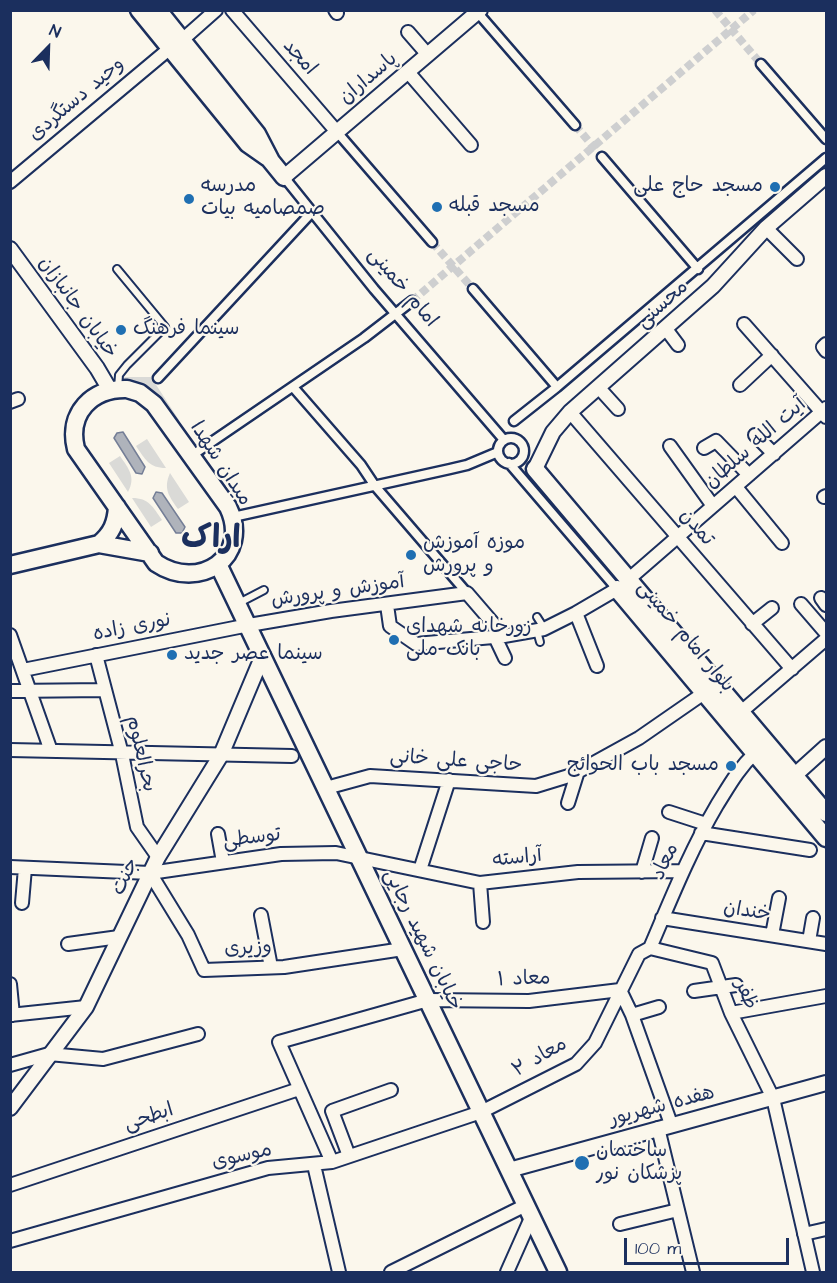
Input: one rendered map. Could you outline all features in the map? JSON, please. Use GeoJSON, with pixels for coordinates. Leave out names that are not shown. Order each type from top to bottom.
{"type":"FeatureCollection","features":[{"type":"Feature","properties":{"kind":"main road"},"geometry":{"type":"LineString","coordinates":[[139,10],[175,45]]}},
{"type":"Feature","properties":{"kind":"main road"},"geometry":{"type":"LineString","coordinates":[[158,10],[175,45]]}},
{"type":"Feature","properties":{"kind":"main road","name":"امام خمینی"},"geometry":{"type":"LineString","coordinates":[[175,45],[257,134],[271,161],[284,177]]}},
{"type":"Feature","properties":{"kind":"main road"},"geometry":{"type":"LineString","coordinates":[[114,389],[92,399],[84,407],[75,424],[76,449],[156,563],[166,569],[189,575],[200,574],[218,564]]}},
{"type":"Feature","properties":{"kind":"main road","name":"میدان شهدا"},"geometry":{"type":"LineString","coordinates":[[114,389],[134,391],[148,398],[228,507],[233,517],[234,539],[225,558],[218,564]]}},
{"type":"Feature","properties":{"kind":"main road","name":"بلوار امام خمینی"},"geometry":{"type":"LineString","coordinates":[[535,469],[704,693],[826,838]]}},
{"type":"Feature","properties":{"kind":"main road"},"geometry":{"type":"LineString","coordinates":[[99,544],[108,537],[113,528],[117,507]]}},
{"type":"Feature","properties":{"kind":"main road"},"geometry":{"type":"LineString","coordinates":[[10,564],[99,544],[150,553]]}},
{"type":"Feature","properties":{"kind":"main road","name":"خیابان شهید رجایی"},"geometry":{"type":"LineString","coordinates":[[218,564],[558,1272]]}},
{"type":"Feature","properties":{"kind":"main road","name":"بلوار امام خمینی"},"geometry":{"type":"LineString","coordinates":[[623,584],[741,712],[826,813]]}},
{"type":"Feature","properties":{"kind":"street","name":"وحید دستگردی"},"geometry":{"type":"LineString","coordinates":[[18,178],[216,10]]}},
{"type":"Feature","properties":{"kind":"street","name":"امجد"},"geometry":{"type":"LineString","coordinates":[[232,10],[338,132]]}},
{"type":"Feature","properties":{"kind":"street","name":"پاسداران"},"geometry":{"type":"LineString","coordinates":[[284,177],[408,72],[437,51],[478,11]]}},
{"type":"Feature","properties":{"kind":"street"},"geometry":{"type":"LineString","coordinates":[[478,11],[574,125]]}},
{"type":"Feature","properties":{"kind":"street"},"geometry":{"type":"LineString","coordinates":[[408,32],[437,51]]}},
{"type":"Feature","properties":{"kind":"street"},"geometry":{"type":"LineString","coordinates":[[761,64],[826,139]]}},
{"type":"Feature","properties":{"kind":"street"},"geometry":{"type":"LineString","coordinates":[[408,72],[471,145]]}},
{"type":"Feature","properties":{"kind":"street"},"geometry":{"type":"LineString","coordinates":[[338,132],[432,242]]}},
{"type":"Feature","properties":{"kind":"street"},"geometry":{"type":"LineString","coordinates":[[602,157],[698,268]]}},
{"type":"Feature","properties":{"kind":"street"},"geometry":{"type":"LineString","coordinates":[[514,421],[826,158]]}},
{"type":"Feature","properties":{"kind":"street","name":"محسنی"},"geometry":{"type":"LineString","coordinates":[[535,469],[553,432],[570,412],[713,286],[766,228],[826,176]]}},
{"type":"Feature","properties":{"kind":"street","name":"امام خمینی"},"geometry":{"type":"LineString","coordinates":[[284,177],[396,315],[504,440]]}},
{"type":"Feature","properties":{"kind":"street"},"geometry":{"type":"LineString","coordinates":[[158,378],[312,212]]}},
{"type":"Feature","properties":{"kind":"street"},"geometry":{"type":"LineString","coordinates":[[766,228],[797,259]]}},
{"type":"Feature","properties":{"kind":"street","name":"خیابان جانبازان"},"geometry":{"type":"LineString","coordinates":[[10,249],[114,389]]}},
{"type":"Feature","properties":{"kind":"street"},"geometry":{"type":"LineString","coordinates":[[473,289],[557,387]]}},
{"type":"Feature","properties":{"kind":"street"},"geometry":{"type":"LineString","coordinates":[[191,456],[396,315],[412,301]]}},
{"type":"Feature","properties":{"kind":"street"},"geometry":{"type":"LineString","coordinates":[[744,324],[825,413]]}},
{"type":"Feature","properties":{"kind":"street"},"geometry":{"type":"LineString","coordinates":[[666,329],[678,345]]}},
{"type":"Feature","properties":{"kind":"street"},"geometry":{"type":"LineString","coordinates":[[826,344],[823,347],[826,351]]}},
{"type":"Feature","properties":{"kind":"street"},"geometry":{"type":"LineString","coordinates":[[740,386],[772,355]]}},
{"type":"Feature","properties":{"kind":"street"},"geometry":{"type":"LineString","coordinates":[[293,387],[467,593],[499,636],[505,658]]}},
{"type":"Feature","properties":{"kind":"street"},"geometry":{"type":"LineString","coordinates":[[599,388],[618,409]]}},
{"type":"Feature","properties":{"kind":"street","name":"تمدن"},"geometry":{"type":"LineString","coordinates":[[570,412],[792,669]]}},
{"type":"Feature","properties":{"kind":"street","name":"آیت الله سلطان"},"geometry":{"type":"LineString","coordinates":[[623,584],[825,413]]}},
{"type":"Feature","properties":{"kind":"street"},"geometry":{"type":"LineString","coordinates":[[755,435],[774,454]]}},
{"type":"Feature","properties":{"kind":"street"},"geometry":{"type":"LineString","coordinates":[[510,438],[519,441],[523,447],[524,453],[518,461],[509,463],[501,458],[498,452],[499,446],[504,440],[510,438]]}},
{"type":"Feature","properties":{"kind":"street"},"geometry":{"type":"LineString","coordinates":[[704,448],[716,441],[749,475]]}},
{"type":"Feature","properties":{"kind":"street"},"geometry":{"type":"LineString","coordinates":[[670,446],[713,506]]}},
{"type":"Feature","properties":{"kind":"street"},"geometry":{"type":"LineString","coordinates":[[233,517],[467,465],[498,452]]}},
{"type":"Feature","properties":{"kind":"street","name":"بلوار امام خمینی"},"geometry":{"type":"LineString","coordinates":[[524,453],[535,469]]}},
{"type":"Feature","properties":{"kind":"street","name":"بلوار امام خمینی"},"geometry":{"type":"LineString","coordinates":[[509,463],[623,584]]}},
{"type":"Feature","properties":{"kind":"street"},"geometry":{"type":"LineString","coordinates":[[736,487],[782,543]]}},
{"type":"Feature","properties":{"kind":"street"},"geometry":{"type":"LineString","coordinates":[[387,605],[390,626],[416,644],[540,634],[623,584]]}},
{"type":"Feature","properties":{"kind":"street","name":"آموزش و پرورش"},"geometry":{"type":"LineString","coordinates":[[249,625],[330,608],[387,605],[467,593]]}},
{"type":"Feature","properties":{"kind":"street"},"geometry":{"type":"LineString","coordinates":[[801,603],[826,633]]}},
{"type":"Feature","properties":{"kind":"street"},"geometry":{"type":"LineString","coordinates":[[752,624],[772,608]]}},
{"type":"Feature","properties":{"kind":"street"},"geometry":{"type":"LineString","coordinates":[[576,613],[597,666]]}},
{"type":"Feature","properties":{"kind":"street","name":"نوری زاده"},"geometry":{"type":"LineString","coordinates":[[23,670],[249,625]]}},
{"type":"Feature","properties":{"kind":"street"},"geometry":{"type":"LineString","coordinates":[[10,635],[51,751]]}},
{"type":"Feature","properties":{"kind":"street"},"geometry":{"type":"LineString","coordinates":[[741,712],[826,639]]}},
{"type":"Feature","properties":{"kind":"street","name":"بحرالعلوم"},"geometry":{"type":"LineString","coordinates":[[96,655],[122,754],[137,827],[158,857]]}},
{"type":"Feature","properties":{"kind":"street","name":"جنت"},"geometry":{"type":"LineString","coordinates":[[10,1108],[86,1007],[158,857],[221,755],[263,655]]}},
{"type":"Feature","properties":{"kind":"street"},"geometry":{"type":"LineString","coordinates":[[10,691],[105,690]]}},
{"type":"Feature","properties":{"kind":"street","name":"حاجی علی خانی"},"geometry":{"type":"LineString","coordinates":[[326,788],[370,776],[536,786],[578,771],[639,738],[704,693]]}},
{"type":"Feature","properties":{"kind":"street"},"geometry":{"type":"LineString","coordinates":[[795,775],[826,747]]}},
{"type":"Feature","properties":{"kind":"street"},"geometry":{"type":"LineString","coordinates":[[10,750],[292,756]]}},
{"type":"Feature","properties":{"kind":"street","name":"معاد"},"geometry":{"type":"LineString","coordinates":[[620,990],[639,954],[650,948],[682,871],[704,829],[738,771],[755,753]]}},
{"type":"Feature","properties":{"kind":"street"},"geometry":{"type":"LineString","coordinates":[[568,803],[578,771]]}},
{"type":"Feature","properties":{"kind":"street"},"geometry":{"type":"LineString","coordinates":[[420,870],[449,780]]}},
{"type":"Feature","properties":{"kind":"street"},"geometry":{"type":"LineString","coordinates":[[669,812],[704,829],[810,850]]}},
{"type":"Feature","properties":{"kind":"street"},"geometry":{"type":"LineString","coordinates":[[218,834],[222,862]]}},
{"type":"Feature","properties":{"kind":"street"},"geometry":{"type":"LineString","coordinates":[[642,872],[652,838]]}},
{"type":"Feature","properties":{"kind":"street","name":"توسطی"},"geometry":{"type":"LineString","coordinates":[[10,867],[150,873],[281,854],[336,853],[359,857]]}},
{"type":"Feature","properties":{"kind":"street","name":"آراسته"},"geometry":{"type":"LineString","coordinates":[[359,857],[480,883],[578,872],[682,871]]}},
{"type":"Feature","properties":{"kind":"street"},"geometry":{"type":"LineString","coordinates":[[22,903],[25,868]]}},
{"type":"Feature","properties":{"kind":"street","name":"وزیری"},"geometry":{"type":"LineString","coordinates":[[150,873],[188,935],[204,970],[271,967],[403,949]]}},
{"type":"Feature","properties":{"kind":"street"},"geometry":{"type":"LineString","coordinates":[[480,883],[483,922]]}},
{"type":"Feature","properties":{"kind":"street"},"geometry":{"type":"LineString","coordinates":[[772,935],[778,898]]}},
{"type":"Feature","properties":{"kind":"street"},"geometry":{"type":"LineString","coordinates":[[261,915],[271,967]]}},
{"type":"Feature","properties":{"kind":"street","name":"خندان"},"geometry":{"type":"LineString","coordinates":[[662,918],[826,944]]}},
{"type":"Feature","properties":{"kind":"street"},"geometry":{"type":"LineString","coordinates":[[809,941],[813,918]]}},
{"type":"Feature","properties":{"kind":"street"},"geometry":{"type":"LineString","coordinates":[[68,944],[119,937]]}},
{"type":"Feature","properties":{"kind":"street","name":"ظفر"},"geometry":{"type":"LineString","coordinates":[[650,948],[712,963],[731,1013],[773,1098],[813,1272]]}},
{"type":"Feature","properties":{"kind":"street"},"geometry":{"type":"LineString","coordinates":[[10,984],[12,1015],[86,1007]]}},
{"type":"Feature","properties":{"kind":"street"},"geometry":{"type":"LineString","coordinates":[[694,991],[736,985]]}},
{"type":"Feature","properties":{"kind":"street"},"geometry":{"type":"LineString","coordinates":[[620,990],[632,1015],[665,1126],[678,1210],[693,1272]]}},
{"type":"Feature","properties":{"kind":"street","name":"معاد ۱"},"geometry":{"type":"LineString","coordinates":[[428,1000],[529,1001],[620,990]]}},
{"type":"Feature","properties":{"kind":"street","name":"معاد ۲"},"geometry":{"type":"LineString","coordinates":[[481,1112],[576,1064],[595,1043],[620,990]]}},
{"type":"Feature","properties":{"kind":"street"},"geometry":{"type":"LineString","coordinates":[[731,1013],[826,996]]}},
{"type":"Feature","properties":{"kind":"street"},"geometry":{"type":"LineString","coordinates":[[332,1162],[279,1042],[428,1000]]}},
{"type":"Feature","properties":{"kind":"street"},"geometry":{"type":"LineString","coordinates":[[632,1015],[659,1007]]}},
{"type":"Feature","properties":{"kind":"street"},"geometry":{"type":"LineString","coordinates":[[10,1065],[50,1054],[103,1059],[198,1034]]}},
{"type":"Feature","properties":{"kind":"street","name":"هفده شهریور"},"geometry":{"type":"LineString","coordinates":[[509,1170],[826,1083]]}},
{"type":"Feature","properties":{"kind":"street","name":"ابطحی"},"geometry":{"type":"LineString","coordinates":[[10,1185],[299,1089]]}},
{"type":"Feature","properties":{"kind":"street"},"geometry":{"type":"LineString","coordinates":[[349,1156],[332,1112],[391,1090]]}},
{"type":"Feature","properties":{"kind":"street","name":"موسوی"},"geometry":{"type":"LineString","coordinates":[[11,1241],[268,1168],[332,1162],[481,1112]]}},
{"type":"Feature","properties":{"kind":"street"},"geometry":{"type":"LineString","coordinates":[[314,1165],[339,1272]]}},
{"type":"Feature","properties":{"kind":"street"},"geometry":{"type":"LineString","coordinates":[[620,1224],[678,1210]]}},
{"type":"Feature","properties":{"kind":"street"},"geometry":{"type":"LineString","coordinates":[[390,1272],[403,1269],[529,1211]]}},
{"type":"Feature","properties":{"kind":"street"},"geometry":{"type":"LineString","coordinates":[[507,1272],[529,1211]]}},
{"type":"Feature","properties":{"kind":"street"},"geometry":{"type":"LineString","coordinates":[[804,1234],[826,1229]]}},
{"type":"Feature","properties":{"kind":"lane"},"geometry":{"type":"LineString","coordinates":[[114,389],[119,375],[127,365],[165,327],[117,269]]}},
{"type":"Feature","properties":{"kind":"lane"},"geometry":{"type":"LineString","coordinates":[[238,603],[264,590]]}},
{"type":"Feature","properties":{"kind":"lane"},"geometry":{"type":"LineString","coordinates":[[537,617],[540,634]]}},
{"type":"Feature","properties":{"kind":"shaded area"},"geometry":{"type":"Polygon","coordinates":[[[124,377],[151,377],[179,420],[173,422],[141,386],[124,377]]]}},
{"type":"Feature","properties":{"kind":"shaded area"},"geometry":{"type":"Polygon","coordinates":[[[123,432],[145,467],[142,474],[136,473],[114,438],[117,433],[123,432]]]}},
{"type":"Feature","properties":{"kind":"shaded area"},"geometry":{"type":"Polygon","coordinates":[[[147,439],[166,468],[151,464],[136,446],[147,439]]]}},
{"type":"Feature","properties":{"kind":"shaded area"},"geometry":{"type":"Polygon","coordinates":[[[120,456],[129,469],[131,477],[128,492],[109,463],[120,456]]]}},
{"type":"Feature","properties":{"kind":"shaded area"},"geometry":{"type":"Polygon","coordinates":[[[170,473],[189,502],[178,509],[167,488],[170,473]]]}},
{"type":"Feature","properties":{"kind":"shaded area"},"geometry":{"type":"Polygon","coordinates":[[[156,492],[162,493],[185,527],[182,533],[176,533],[153,498],[156,492]]]}},
{"type":"Feature","properties":{"kind":"shaded area"},"geometry":{"type":"Polygon","coordinates":[[[132,498],[147,502],[162,520],[151,527],[132,498]]]}},
{"type":"Feature","properties":{"kind":"tunnel"},"geometry":{"type":"LineString","coordinates":[[715,10],[761,64]]}},
{"type":"Feature","properties":{"kind":"tunnel"},"geometry":{"type":"LineString","coordinates":[[412,301],[754,10]]}},
{"type":"Feature","properties":{"kind":"tunnel"},"geometry":{"type":"LineString","coordinates":[[575,125],[602,157]]}},
{"type":"Feature","properties":{"kind":"tunnel"},"geometry":{"type":"LineString","coordinates":[[432,242],[473,289]]}},
{"type":"Feature","properties":{"kind":"place","name":"مسجد حاج علی"},"geometry":{"type":"Point","coordinates":[775,187]}},
{"type":"Feature","properties":{"kind":"place","name":"مدرسه صمصامیه بیات"},"geometry":{"type":"Point","coordinates":[189,199]}},
{"type":"Feature","properties":{"kind":"place","name":"مسجد قبله"},"geometry":{"type":"Point","coordinates":[437,207]}},
{"type":"Feature","properties":{"kind":"place","name":"سینما فرهنگ"},"geometry":{"type":"Point","coordinates":[121,330]}},
{"type":"Feature","properties":{"kind":"place","name":"موزه آموزش و پرورش"},"geometry":{"type":"Point","coordinates":[411,555]}},
{"type":"Feature","properties":{"kind":"place","name":"زورخانه شهدای بانک ملی"},"geometry":{"type":"Point","coordinates":[394,640]}},
{"type":"Feature","properties":{"kind":"place","name":"سینما عصر جدید"},"geometry":{"type":"Point","coordinates":[172,655]}},
{"type":"Feature","properties":{"kind":"place","name":"مسجد باب الحوائج"},"geometry":{"type":"Point","coordinates":[731,766]}},
{"type":"Feature","properties":{"kind":"place","name":"ساختمان پزشکان نور"},"geometry":{"type":"Point","coordinates":[582,1163]}},
{"type":"Feature","properties":{"kind":"district","name":"اراک"},"geometry":{"type":"Point","coordinates":[211,540]}}]}
